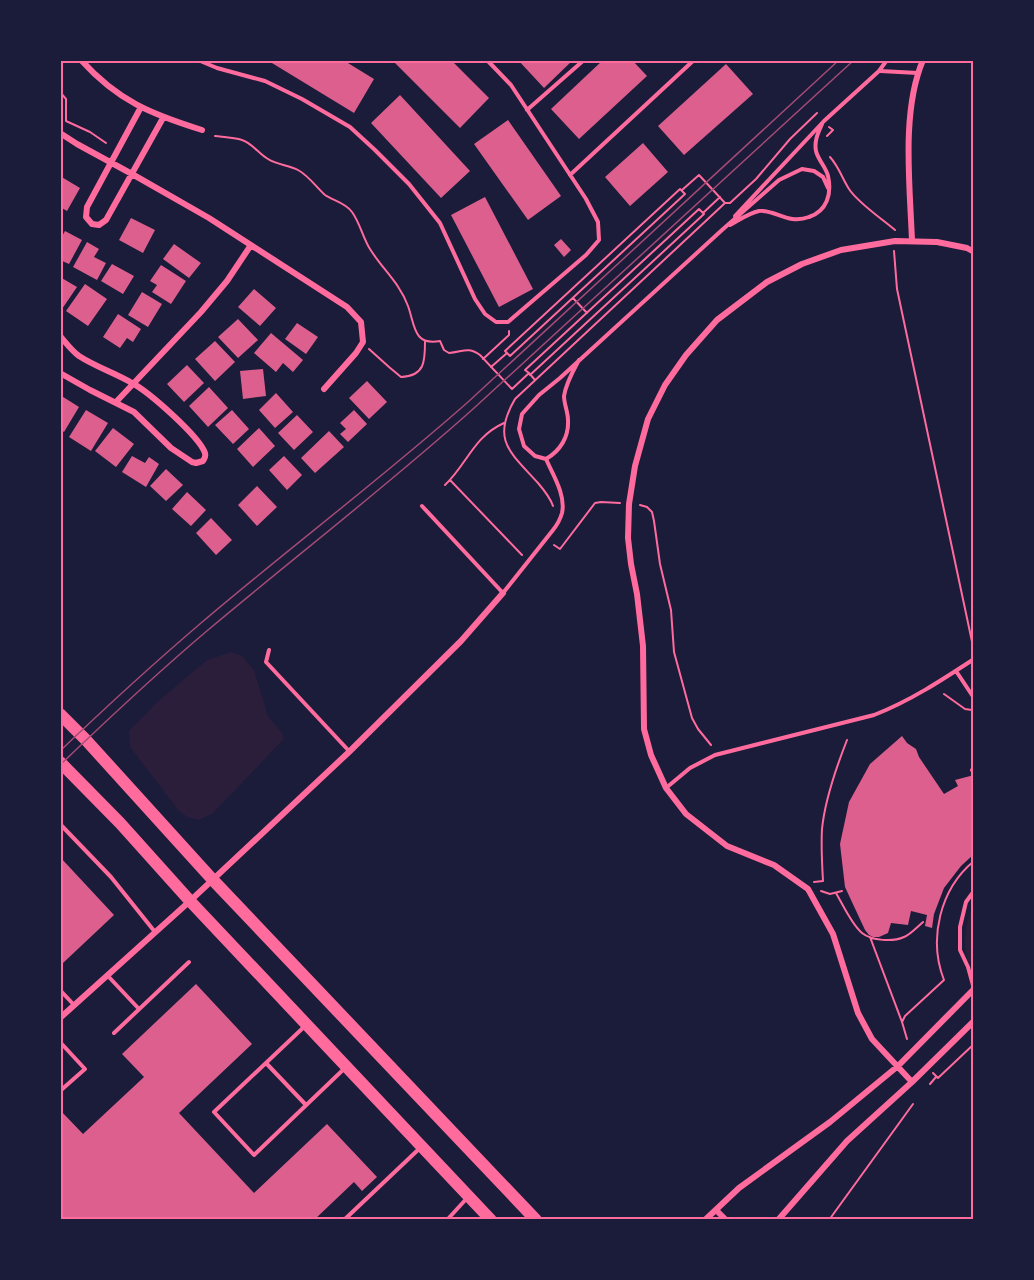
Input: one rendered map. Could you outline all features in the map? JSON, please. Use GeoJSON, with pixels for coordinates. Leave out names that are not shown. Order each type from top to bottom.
{"type":"FeatureCollection","features":[{"type":"Feature","properties":{"kind":"main road"},"geometry":{"type":"LineString","coordinates":[[60,714],[212,879],[536,1220]]}},
{"type":"Feature","properties":{"kind":"main road"},"geometry":{"type":"LineString","coordinates":[[60,762],[120,823],[190,901],[490,1220]]}},
{"type":"Feature","properties":{"kind":"street"},"geometry":{"type":"LineString","coordinates":[[81,60],[93,74],[119,95],[163,118],[202,130]]}},
{"type":"Feature","properties":{"kind":"street"},"geometry":{"type":"LineString","coordinates":[[912,240],[909,144],[912,101],[923,60]]}},
{"type":"Feature","properties":{"kind":"street"},"geometry":{"type":"LineString","coordinates":[[141,107],[87,207],[86,217],[92,224],[99,225],[106,220],[163,118]]}},
{"type":"Feature","properties":{"kind":"street"},"geometry":{"type":"LineString","coordinates":[[60,133],[209,218],[347,307],[361,322],[363,342],[324,389]]}},
{"type":"Feature","properties":{"kind":"street"},"geometry":{"type":"LineString","coordinates":[[912,1082],[872,1039],[858,1013],[833,934],[808,889],[774,865],[727,846],[686,814],[666,788],[651,755],[644,729],[643,646],[628,538],[629,504],[635,466],[648,419],[665,385],[686,355],[717,320],[767,282],[802,264],[842,249],[895,241],[937,242],[974,252]]}},
{"type":"Feature","properties":{"kind":"street"},"geometry":{"type":"LineString","coordinates":[[116,402],[201,312],[251,245]]}},
{"type":"Feature","properties":{"kind":"street"},"geometry":{"type":"LineString","coordinates":[[60,336],[76,354],[134,384],[169,411],[198,442],[206,457],[196,464],[192,462],[171,448],[134,412],[60,373]]}},
{"type":"Feature","properties":{"kind":"street"},"geometry":{"type":"LineString","coordinates":[[60,1018],[350,752],[445,657],[503,593]]}},
{"type":"Feature","properties":{"kind":"street"},"geometry":{"type":"LineString","coordinates":[[705,1220],[739,1188],[830,1122],[898,1066],[974,989]]}},
{"type":"Feature","properties":{"kind":"street"},"geometry":{"type":"LineString","coordinates":[[778,1220],[847,1141],[974,1021]]}},
{"type":"Feature","properties":{"kind":"street"},"geometry":{"type":"LineString","coordinates":[[716,1210],[726,1220]]}},
{"type":"Feature","properties":{"kind":"lane"},"geometry":{"type":"LineString","coordinates":[[198,60],[217,68],[265,81],[350,127],[410,184],[440,223],[475,299],[485,314],[496,322],[508,322],[599,240],[598,222],[586,199],[511,85],[487,60]]}},
{"type":"Feature","properties":{"kind":"lane"},"geometry":{"type":"LineString","coordinates":[[527,110],[584,60]]}},
{"type":"Feature","properties":{"kind":"lane"},"geometry":{"type":"LineString","coordinates":[[570,175],[694,60]]}},
{"type":"Feature","properties":{"kind":"lane"},"geometry":{"type":"LineString","coordinates":[[722,230],[824,121],[879,71],[887,60]]}},
{"type":"Feature","properties":{"kind":"lane"},"geometry":{"type":"LineString","coordinates":[[879,71],[918,73]]}},
{"type":"Feature","properties":{"kind":"lane"},"geometry":{"type":"LineString","coordinates":[[722,230],[756,212],[762,211],[786,218],[804,219],[823,209],[828,199],[828,175],[819,159],[816,140],[824,121]]}},
{"type":"Feature","properties":{"kind":"lane"},"geometry":{"type":"LineString","coordinates":[[579,360],[570,377],[564,397],[569,421],[563,443],[556,454],[546,459],[535,456],[524,446],[519,429],[522,414],[538,395],[560,378],[579,360],[722,230],[779,180],[802,169],[814,171],[823,177],[828,188]]}},
{"type":"Feature","properties":{"kind":"lane"},"geometry":{"type":"LineString","coordinates":[[422,506],[503,593],[546,540],[563,511],[560,491],[546,459]]}},
{"type":"Feature","properties":{"kind":"lane"},"geometry":{"type":"LineString","coordinates":[[268,650],[266,662],[350,752]]}},
{"type":"Feature","properties":{"kind":"lane"},"geometry":{"type":"LineString","coordinates":[[666,788],[690,768],[715,755],[894,708],[974,659]]}},
{"type":"Feature","properties":{"kind":"lane"},"geometry":{"type":"LineString","coordinates":[[956,671],[974,698]]}},
{"type":"Feature","properties":{"kind":"lane"},"geometry":{"type":"LineString","coordinates":[[60,824],[111,877],[155,932]]}},
{"type":"Feature","properties":{"kind":"lane"},"geometry":{"type":"LineString","coordinates":[[974,891],[966,902],[960,927],[960,950],[974,989]]}},
{"type":"Feature","properties":{"kind":"lane"},"geometry":{"type":"LineString","coordinates":[[114,1033],[189,962]]}},
{"type":"Feature","properties":{"kind":"lane"},"geometry":{"type":"LineString","coordinates":[[107,975],[139,1009]]}},
{"type":"Feature","properties":{"kind":"lane"},"geometry":{"type":"LineString","coordinates":[[60,990],[74,1005]]}},
{"type":"Feature","properties":{"kind":"lane"},"geometry":{"type":"LineString","coordinates":[[306,1024],[214,1112],[254,1155],[346,1067]]}},
{"type":"Feature","properties":{"kind":"lane"},"geometry":{"type":"LineString","coordinates":[[60,1042],[85,1069],[60,1091]]}},
{"type":"Feature","properties":{"kind":"lane"},"geometry":{"type":"LineString","coordinates":[[266,1063],[306,1105]]}},
{"type":"Feature","properties":{"kind":"lane"},"geometry":{"type":"LineString","coordinates":[[344,1220],[422,1147]]}},
{"type":"Feature","properties":{"kind":"lane"},"geometry":{"type":"LineString","coordinates":[[447,1220],[469,1197]]}},
{"type":"Feature","properties":{"kind":"path"},"geometry":{"type":"LineString","coordinates":[[60,92],[66,99],[66,121],[90,132],[106,143]]}},
{"type":"Feature","properties":{"kind":"path"},"geometry":{"type":"LineString","coordinates":[[827,136],[832,130],[829,126]]}},
{"type":"Feature","properties":{"kind":"path"},"geometry":{"type":"LineString","coordinates":[[215,136],[241,139],[247,142],[269,160],[297,169],[322,192],[346,206],[352,212],[371,251],[398,284],[420,339],[425,342],[440,341],[444,350],[450,353],[474,350],[512,389],[720,197]]}},
{"type":"Feature","properties":{"kind":"path"},"geometry":{"type":"LineString","coordinates":[[825,152],[840,169],[856,197],[895,230]]}},
{"type":"Feature","properties":{"kind":"path"},"geometry":{"type":"LineString","coordinates":[[491,367],[507,352],[505,351],[680,189],[682,190],[699,175],[725,203]]}},
{"type":"Feature","properties":{"kind":"path"},"geometry":{"type":"LineString","coordinates":[[507,352],[510,356],[573,298],[685,194],[682,190]]}},
{"type":"Feature","properties":{"kind":"path"},"geometry":{"type":"LineString","coordinates":[[535,380],[525,370],[699,209],[703,213]]}},
{"type":"Feature","properties":{"kind":"path"},"geometry":{"type":"LineString","coordinates":[[894,250],[897,289],[974,651]]}},
{"type":"Feature","properties":{"kind":"path"},"geometry":{"type":"LineString","coordinates":[[573,298],[587,313]]}},
{"type":"Feature","properties":{"kind":"path"},"geometry":{"type":"LineString","coordinates":[[483,358],[509,336],[508,322]]}},
{"type":"Feature","properties":{"kind":"path"},"geometry":{"type":"LineString","coordinates":[[363,342],[401,377],[408,377],[423,366],[425,342]]}},
{"type":"Feature","properties":{"kind":"path"},"geometry":{"type":"LineString","coordinates":[[445,485],[482,437],[504,423]]}},
{"type":"Feature","properties":{"kind":"path"},"geometry":{"type":"LineString","coordinates":[[450,480],[521,556],[527,549]]}},
{"type":"Feature","properties":{"kind":"path"},"geometry":{"type":"LineString","coordinates":[[554,546],[560,549],[595,503],[620,503]]}},
{"type":"Feature","properties":{"kind":"path"},"geometry":{"type":"LineString","coordinates":[[637,505],[647,507],[652,512],[660,564],[671,610],[674,652],[692,718],[711,746]]}},
{"type":"Feature","properties":{"kind":"path"},"geometry":{"type":"LineString","coordinates":[[944,694],[965,709],[974,708]]}},
{"type":"Feature","properties":{"kind":"path"},"geometry":{"type":"LineString","coordinates":[[842,891],[824,893],[809,883],[823,880],[822,829],[828,798],[847,740]]}},
{"type":"Feature","properties":{"kind":"path"},"geometry":{"type":"LineString","coordinates":[[902,1022],[904,1016],[945,980],[938,948],[941,910],[951,887],[974,861]]}},
{"type":"Feature","properties":{"kind":"path"},"geometry":{"type":"LineString","coordinates":[[836,893],[856,926],[863,934],[873,939],[904,938],[923,922]]}},
{"type":"Feature","properties":{"kind":"path"},"geometry":{"type":"LineString","coordinates":[[870,937],[907,1039]]}},
{"type":"Feature","properties":{"kind":"path"},"geometry":{"type":"LineString","coordinates":[[930,1084],[974,1044]]}},
{"type":"Feature","properties":{"kind":"path"},"geometry":{"type":"LineString","coordinates":[[937,1069],[933,1073],[937,1076]]}},
{"type":"Feature","properties":{"kind":"path"},"geometry":{"type":"LineString","coordinates":[[829,1220],[913,1104]]}},
{"type":"Feature","properties":{"kind":"shaded area"},"geometry":{"type":"Polygon","coordinates":[[[231,652],[242,656],[254,670],[268,716],[283,734],[283,740],[212,814],[199,820],[187,817],[179,811],[130,747],[129,731],[156,703],[207,660],[231,652]]]}},
{"type":"Feature","properties":{"kind":"shaded area"},"geometry":{"type":"Polygon","coordinates":[[[974,905],[974,964],[968,962],[965,940],[968,919],[974,905]]]}},
{"type":"Feature","properties":{"kind":"building"},"geometry":{"type":"Polygon","coordinates":[[[267,60],[343,60],[374,79],[354,113],[267,60]]]}},
{"type":"Feature","properties":{"kind":"building"},"geometry":{"type":"Polygon","coordinates":[[[392,60],[451,60],[489,98],[460,128],[392,60]]]}},
{"type":"Feature","properties":{"kind":"building"},"geometry":{"type":"Polygon","coordinates":[[[518,60],[573,60],[544,88],[518,60]]]}},
{"type":"Feature","properties":{"kind":"building"},"geometry":{"type":"Polygon","coordinates":[[[603,60],[632,60],[647,76],[579,139],[551,109],[603,60]]]}},
{"type":"Feature","properties":{"kind":"building"},"geometry":{"type":"Polygon","coordinates":[[[726,64],[753,94],[684,155],[658,126],[726,64]]]}},
{"type":"Feature","properties":{"kind":"building"},"geometry":{"type":"Polygon","coordinates":[[[400,95],[470,171],[441,198],[371,123],[400,95]]]}},
{"type":"Feature","properties":{"kind":"building"},"geometry":{"type":"Polygon","coordinates":[[[508,120],[561,196],[528,220],[474,144],[508,120]]]}},
{"type":"Feature","properties":{"kind":"building"},"geometry":{"type":"Polygon","coordinates":[[[643,143],[668,172],[630,206],[605,177],[643,143]]]}},
{"type":"Feature","properties":{"kind":"building"},"geometry":{"type":"Polygon","coordinates":[[[60,176],[80,188],[67,211],[60,207],[60,176]]]}},
{"type":"Feature","properties":{"kind":"building"},"geometry":{"type":"Polygon","coordinates":[[[485,197],[533,289],[499,307],[451,215],[485,197]]]}},
{"type":"Feature","properties":{"kind":"building"},"geometry":{"type":"Polygon","coordinates":[[[131,218],[155,230],[143,253],[119,240],[131,218]]]}},
{"type":"Feature","properties":{"kind":"building"},"geometry":{"type":"Polygon","coordinates":[[[65,231],[82,240],[69,264],[60,260],[60,240],[65,231]]]}},
{"type":"Feature","properties":{"kind":"building"},"geometry":{"type":"Polygon","coordinates":[[[561,239],[571,250],[564,257],[554,245],[561,239]]]}},
{"type":"Feature","properties":{"kind":"building"},"geometry":{"type":"Polygon","coordinates":[[[87,242],[99,249],[94,257],[106,263],[97,280],[73,267],[87,242]]]}},
{"type":"Feature","properties":{"kind":"building"},"geometry":{"type":"Polygon","coordinates":[[[174,244],[201,263],[189,278],[163,259],[174,244]]]}},
{"type":"Feature","properties":{"kind":"building"},"geometry":{"type":"Polygon","coordinates":[[[112,264],[134,276],[123,294],[101,281],[112,264]]]}},
{"type":"Feature","properties":{"kind":"building"},"geometry":{"type":"Polygon","coordinates":[[[161,265],[186,281],[171,304],[152,292],[157,285],[150,281],[161,265]]]}},
{"type":"Feature","properties":{"kind":"building"},"geometry":{"type":"Polygon","coordinates":[[[60,277],[77,287],[62,309],[60,308],[60,277]]]}},
{"type":"Feature","properties":{"kind":"building"},"geometry":{"type":"Polygon","coordinates":[[[85,284],[107,299],[88,326],[66,311],[85,284]]]}},
{"type":"Feature","properties":{"kind":"building"},"geometry":{"type":"Polygon","coordinates":[[[254,289],[276,308],[260,326],[238,307],[254,289]]]}},
{"type":"Feature","properties":{"kind":"building"},"geometry":{"type":"Polygon","coordinates":[[[142,292],[162,304],[148,327],[128,315],[142,292]]]}},
{"type":"Feature","properties":{"kind":"building"},"geometry":{"type":"Polygon","coordinates":[[[118,314],[141,329],[133,342],[127,338],[120,348],[103,337],[118,314]]]}},
{"type":"Feature","properties":{"kind":"building"},"geometry":{"type":"Polygon","coordinates":[[[238,319],[258,340],[238,358],[218,337],[238,319]]]}},
{"type":"Feature","properties":{"kind":"building"},"geometry":{"type":"Polygon","coordinates":[[[297,323],[318,337],[306,354],[285,339],[297,323]]]}},
{"type":"Feature","properties":{"kind":"building"},"geometry":{"type":"Polygon","coordinates":[[[271,333],[303,360],[293,372],[283,363],[276,372],[254,353],[271,333]]]}},
{"type":"Feature","properties":{"kind":"building"},"geometry":{"type":"Polygon","coordinates":[[[215,341],[235,362],[215,381],[195,359],[215,341]]]}},
{"type":"Feature","properties":{"kind":"building"},"geometry":{"type":"Polygon","coordinates":[[[187,365],[204,383],[184,402],[167,384],[187,365]]]}},
{"type":"Feature","properties":{"kind":"building"},"geometry":{"type":"Polygon","coordinates":[[[263,369],[266,396],[243,399],[240,371],[263,369]]]}},
{"type":"Feature","properties":{"kind":"building"},"geometry":{"type":"Polygon","coordinates":[[[367,381],[387,402],[369,419],[349,398],[367,381]]]}},
{"type":"Feature","properties":{"kind":"building"},"geometry":{"type":"Polygon","coordinates":[[[209,387],[228,408],[208,427],[189,406],[209,387]]]}},
{"type":"Feature","properties":{"kind":"building"},"geometry":{"type":"Polygon","coordinates":[[[276,393],[293,412],[275,428],[259,410],[276,393]]]}},
{"type":"Feature","properties":{"kind":"building"},"geometry":{"type":"Polygon","coordinates":[[[60,395],[79,407],[64,432],[60,429],[60,395]]]}},
{"type":"Feature","properties":{"kind":"building"},"geometry":{"type":"Polygon","coordinates":[[[86,410],[108,423],[91,451],[69,437],[86,410]]]}},
{"type":"Feature","properties":{"kind":"building"},"geometry":{"type":"Polygon","coordinates":[[[232,410],[249,429],[233,444],[215,425],[232,410]]]}},
{"type":"Feature","properties":{"kind":"building"},"geometry":{"type":"Polygon","coordinates":[[[354,410],[367,424],[348,442],[340,434],[346,429],[340,423],[354,410]]]}},
{"type":"Feature","properties":{"kind":"building"},"geometry":{"type":"Polygon","coordinates":[[[297,415],[313,432],[294,450],[278,433],[297,415]]]}},
{"type":"Feature","properties":{"kind":"building"},"geometry":{"type":"Polygon","coordinates":[[[113,428],[134,444],[116,467],[95,451],[113,428]]]}},
{"type":"Feature","properties":{"kind":"building"},"geometry":{"type":"Polygon","coordinates":[[[259,428],[275,446],[253,467],[237,449],[259,428]]]}},
{"type":"Feature","properties":{"kind":"building"},"geometry":{"type":"Polygon","coordinates":[[[329,431],[344,447],[315,473],[301,458],[329,431]]]}},
{"type":"Feature","properties":{"kind":"building"},"geometry":{"type":"Polygon","coordinates":[[[132,456],[145,463],[149,457],[159,464],[146,487],[122,472],[132,456]]]}},
{"type":"Feature","properties":{"kind":"building"},"geometry":{"type":"Polygon","coordinates":[[[284,456],[302,475],[287,490],[269,470],[284,456]]]}},
{"type":"Feature","properties":{"kind":"building"},"geometry":{"type":"Polygon","coordinates":[[[166,469],[183,485],[166,501],[150,486],[166,469]]]}},
{"type":"Feature","properties":{"kind":"building"},"geometry":{"type":"Polygon","coordinates":[[[257,486],[277,507],[257,526],[238,505],[257,486]]]}},
{"type":"Feature","properties":{"kind":"building"},"geometry":{"type":"Polygon","coordinates":[[[187,492],[206,510],[191,526],[172,509],[187,492]]]}},
{"type":"Feature","properties":{"kind":"building"},"geometry":{"type":"Polygon","coordinates":[[[211,518],[232,540],[216,555],[196,533],[211,518]]]}},
{"type":"Feature","properties":{"kind":"building"},"geometry":{"type":"Polygon","coordinates":[[[902,736],[916,749],[944,794],[958,786],[955,780],[974,775],[974,854],[961,866],[944,888],[934,914],[932,928],[925,926],[927,915],[911,911],[908,925],[891,923],[888,933],[873,937],[865,930],[845,887],[840,844],[849,802],[870,764],[902,736]]]}},
{"type":"Feature","properties":{"kind":"building"},"geometry":{"type":"Polygon","coordinates":[[[60,857],[114,915],[63,963],[60,960],[60,857]]]}},
{"type":"Feature","properties":{"kind":"building"},"geometry":{"type":"Polygon","coordinates":[[[196,984],[252,1044],[179,1113],[254,1193],[327,1124],[377,1177],[362,1191],[354,1182],[314,1220],[60,1220],[60,1110],[83,1134],[144,1077],[122,1054],[196,984]]]}},
{"type":"Feature","properties":{"kind":"tram line"},"geometry":{"type":"LineString","coordinates":[[60,751],[201,623],[468,402],[839,60]]}},
{"type":"Feature","properties":{"kind":"tram line"},"geometry":{"type":"LineString","coordinates":[[60,765],[189,646],[408,466],[473,409],[854,60]]}}]}
